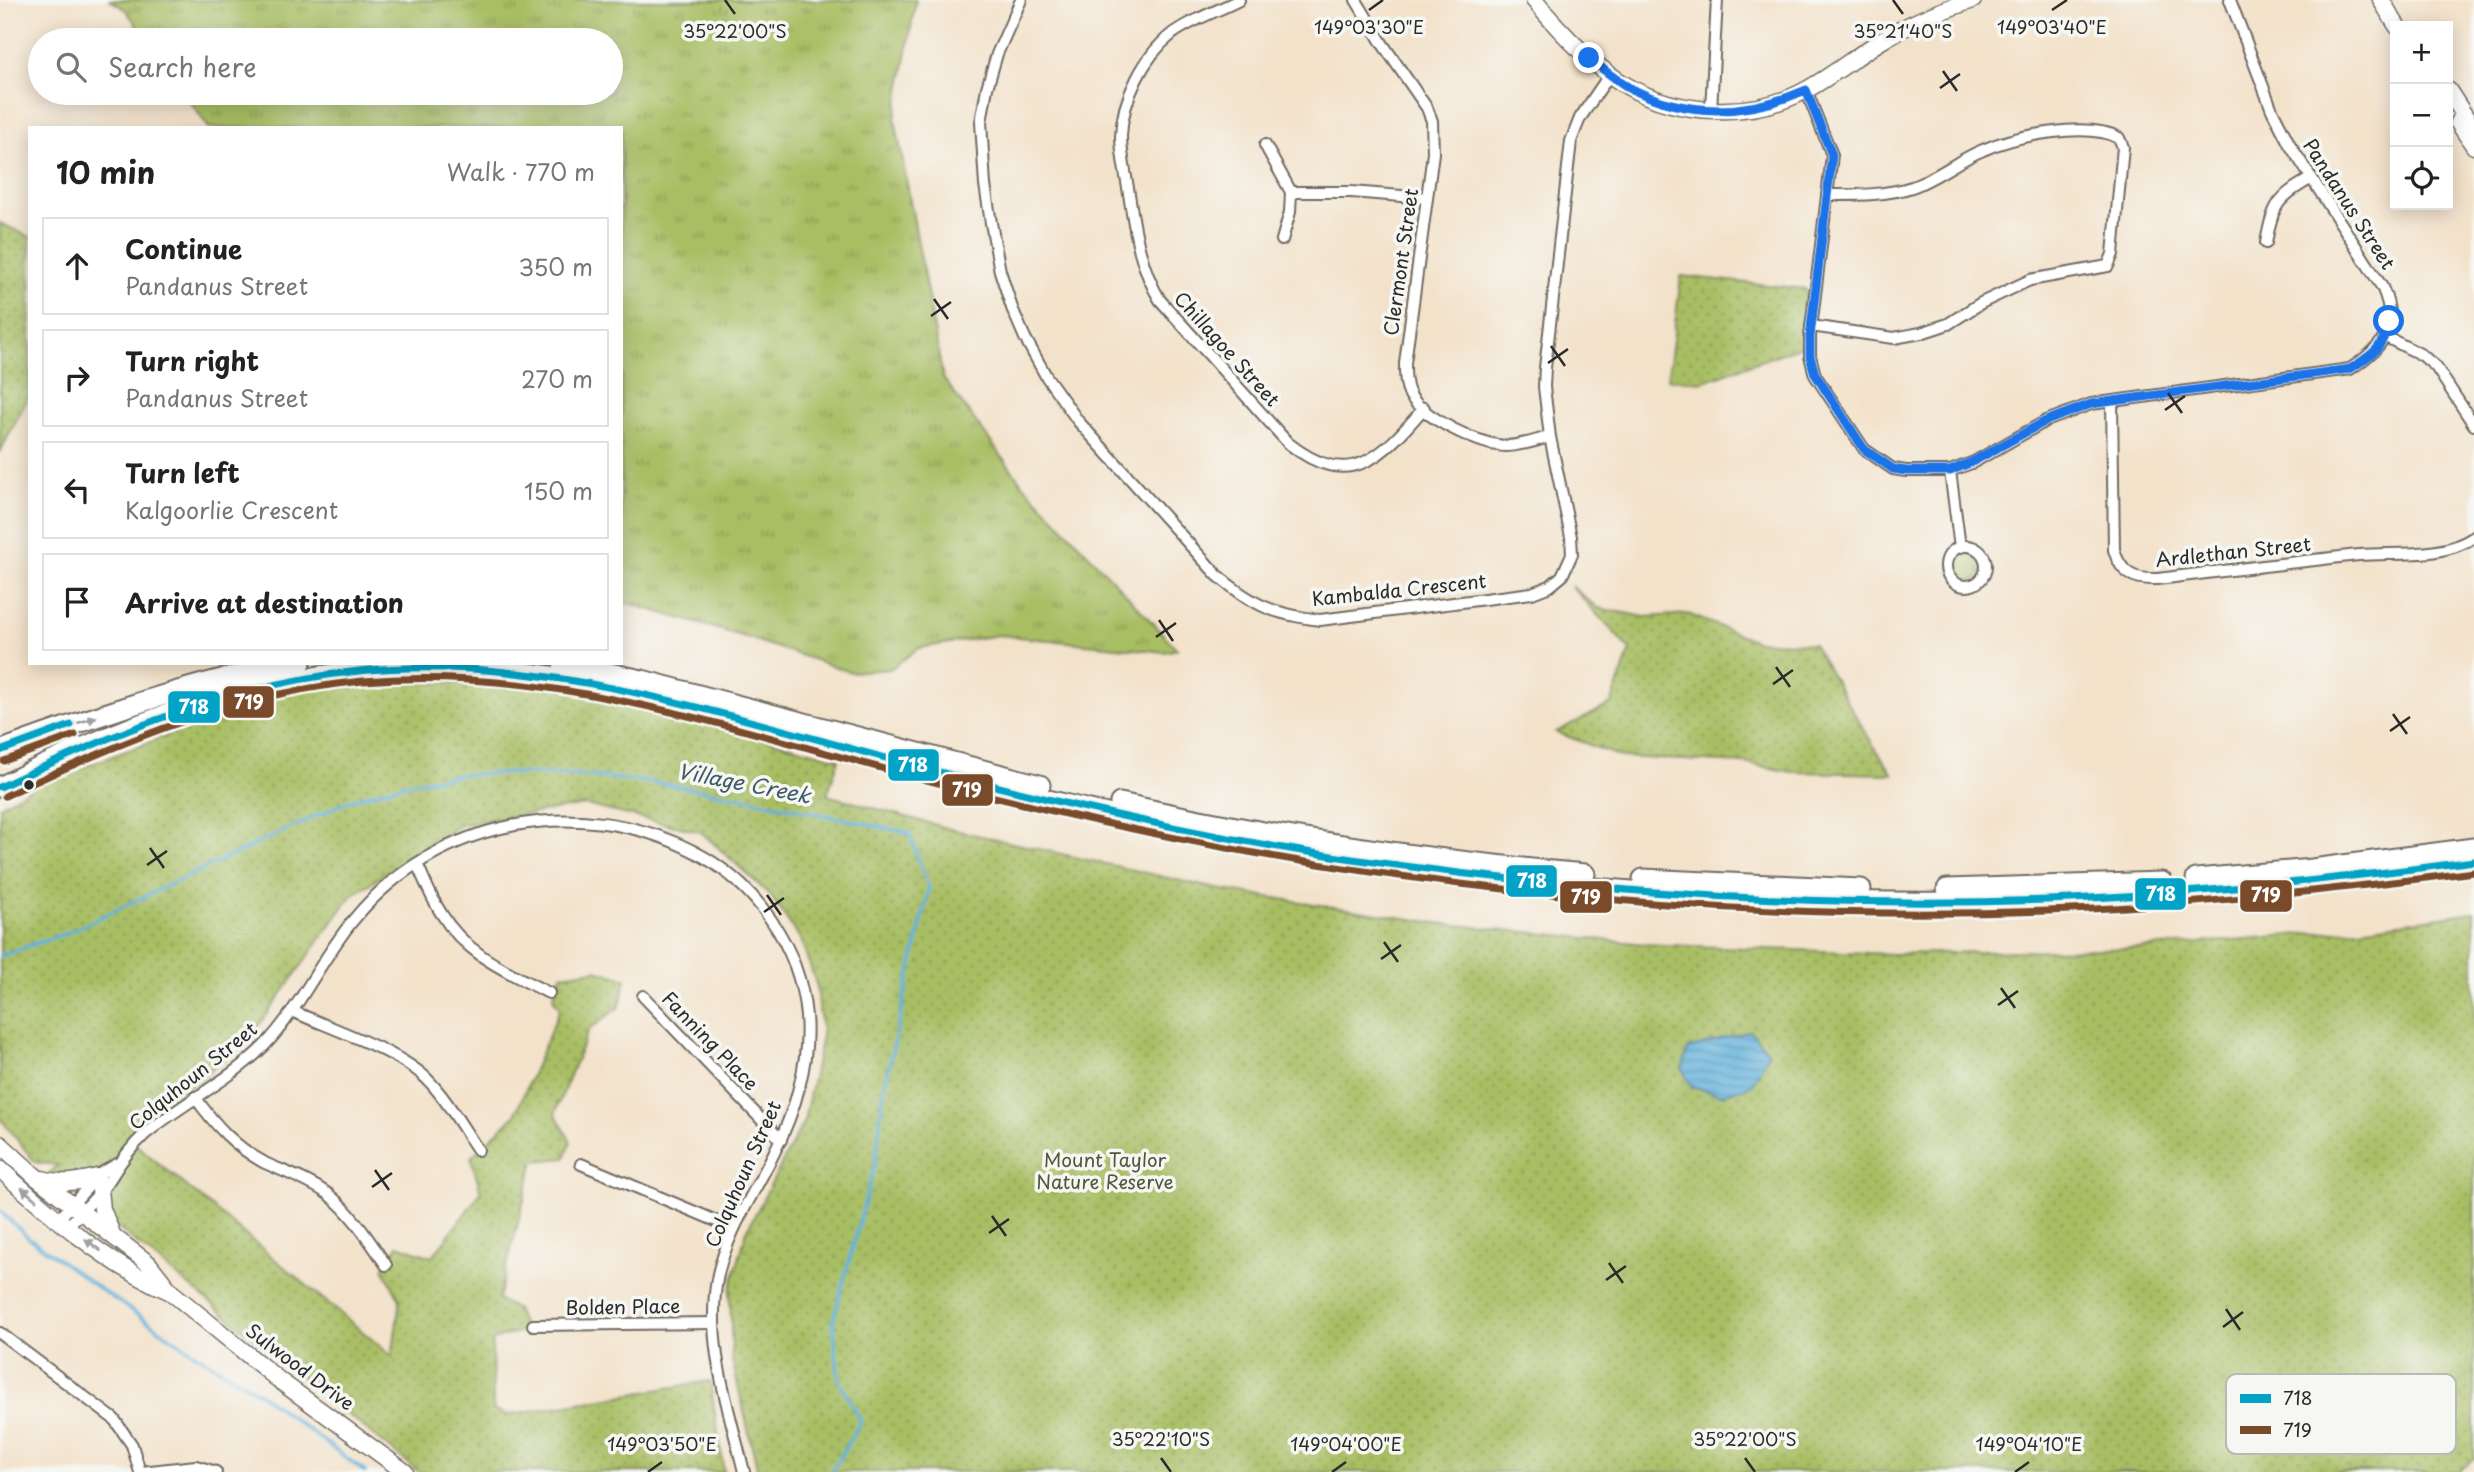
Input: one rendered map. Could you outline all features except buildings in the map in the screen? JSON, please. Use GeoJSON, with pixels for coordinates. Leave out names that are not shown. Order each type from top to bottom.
{"type":"FeatureCollection","features":[{"type":"Feature","properties":{"kind":"highway"},"geometry":{"type":"LineString","coordinates":[[0,751],[169,692],[291,665]]}},
{"type":"Feature","properties":{"kind":"highway"},"geometry":{"type":"LineString","coordinates":[[572,665],[642,680],[981,770],[1137,807],[1317,840],[1543,870],[1746,885],[1956,889],[2203,879],[2312,869],[2474,848]]}},
{"type":"Feature","properties":{"kind":"highway"},"geometry":{"type":"LineString","coordinates":[[0,788],[145,722],[228,694],[339,672],[377,668],[466,667],[541,674],[595,683],[994,787],[1163,827],[1334,857],[1535,883],[1792,901],[1992,902],[2135,897],[2231,890],[2474,861]]}},
{"type":"Feature","properties":{"kind":"main road"},"geometry":{"type":"LineString","coordinates":[[1534,0],[1552,23],[1627,86],[1649,96],[1711,110],[1752,109],[1779,103],[1806,90],[1883,40],[1927,16],[1973,0]]}},
{"type":"Feature","properties":{"kind":"main road"},"geometry":{"type":"LineString","coordinates":[[2381,0],[2394,21]]}},
{"type":"Feature","properties":{"kind":"main road"},"geometry":{"type":"LineString","coordinates":[[2392,0],[2404,21]]}},
{"type":"Feature","properties":{"kind":"main road"},"geometry":{"type":"LineString","coordinates":[[2453,98],[2474,130]]}},
{"type":"Feature","properties":{"kind":"main road"},"geometry":{"type":"LineString","coordinates":[[2453,114],[2474,146]]}},
{"type":"Feature","properties":{"kind":"main road","name":"Sulwood Drive"},"geometry":{"type":"LineString","coordinates":[[0,1144],[37,1178],[148,1264],[171,1292],[280,1381],[405,1472]]}},
{"type":"Feature","properties":{"kind":"main road","name":"Sulwood Drive"},"geometry":{"type":"LineString","coordinates":[[0,1169],[64,1223],[128,1271],[171,1292]]}},
{"type":"Feature","properties":{"kind":"main road"},"geometry":{"type":"LineString","coordinates":[[37,1178],[57,1183],[99,1183],[106,1222],[114,1237]]}},
{"type":"Feature","properties":{"kind":"street","name":"Kambalda Crescent"},"geometry":{"type":"LineString","coordinates":[[1021,0],[997,54],[981,122],[985,185],[1000,271],[1025,338],[1046,376],[1078,421],[1217,575],[1243,597],[1275,612],[1320,620],[1532,593],[1550,586],[1562,576],[1572,554],[1571,537],[1550,437],[1545,368],[1571,141],[1580,118],[1610,74]]}},
{"type":"Feature","properties":{"kind":"street","name":"Chillagoe Street"},"geometry":{"type":"LineString","coordinates":[[1239,0],[1174,33],[1165,41],[1147,62],[1126,108],[1121,135],[1122,151],[1137,248],[1150,284],[1160,300],[1287,443],[1321,464],[1340,467],[1369,461],[1394,443],[1424,408]]}},
{"type":"Feature","properties":{"kind":"street","name":"Clermont Street"},"geometry":{"type":"LineString","coordinates":[[1356,0],[1382,43],[1423,100],[1432,121],[1433,153],[1405,363],[1406,386],[1415,402],[1462,432],[1492,444],[1507,446],[1550,437]]}},
{"type":"Feature","properties":{"kind":"street"},"geometry":{"type":"LineString","coordinates":[[1711,110],[1717,0]]}},
{"type":"Feature","properties":{"kind":"street","name":"Pandanus Street"},"geometry":{"type":"LineString","coordinates":[[2231,0],[2272,110],[2290,145],[2388,300],[2386,337]]}},
{"type":"Feature","properties":{"kind":"street"},"geometry":{"type":"LineString","coordinates":[[1806,90],[1832,155],[1811,326],[1810,356],[1815,374],[1864,449],[1893,469],[1950,471],[1974,461],[2046,421],[2091,404],[2350,369],[2377,350],[2386,337],[2422,355],[2436,368],[2474,425]]}},
{"type":"Feature","properties":{"kind":"street"},"geometry":{"type":"LineString","coordinates":[[1811,326],[1894,338],[1922,333],[1948,324],[1981,303],[2030,280],[2108,266],[2113,254],[2123,147],[2119,138],[2104,132],[2063,131],[2036,135],[1984,149],[1912,187],[1867,195],[1827,195]]}},
{"type":"Feature","properties":{"kind":"street"},"geometry":{"type":"LineString","coordinates":[[1265,145],[1291,192],[1290,212],[1282,240]]}},
{"type":"Feature","properties":{"kind":"street"},"geometry":{"type":"LineString","coordinates":[[2266,243],[2270,219],[2281,198],[2312,178]]}},
{"type":"Feature","properties":{"kind":"street"},"geometry":{"type":"LineString","coordinates":[[1291,192],[1351,192],[1427,198]]}},
{"type":"Feature","properties":{"kind":"street","name":"Ardlethan Street"},"geometry":{"type":"LineString","coordinates":[[2112,402],[2114,550],[2122,569],[2128,575],[2139,579],[2158,579],[2360,555],[2434,551],[2456,546],[2474,537]]}},
{"type":"Feature","properties":{"kind":"street"},"geometry":{"type":"LineString","coordinates":[[1950,471],[1960,547]]}},
{"type":"Feature","properties":{"kind":"street","name":"Colquhoun Street"},"geometry":{"type":"LineString","coordinates":[[64,1223],[140,1139],[240,1066],[264,1045],[292,1011],[355,918],[390,884],[417,864],[463,841],[528,823],[582,820],[608,822],[673,840],[702,855],[729,874],[753,896],[782,936],[793,959],[802,987],[806,1017],[804,1063],[792,1110],[780,1140],[733,1228],[718,1276],[714,1323],[718,1364],[744,1472]]}},
{"type":"Feature","properties":{"kind":"street"},"geometry":{"type":"LineString","coordinates":[[417,864],[440,913],[470,948],[489,962],[549,993]]}},
{"type":"Feature","properties":{"kind":"street","name":"Fanning Place"},"geometry":{"type":"LineString","coordinates":[[643,996],[780,1140]]}},
{"type":"Feature","properties":{"kind":"street"},"geometry":{"type":"LineString","coordinates":[[292,1011],[414,1067],[429,1081],[478,1150]]}},
{"type":"Feature","properties":{"kind":"street"},"geometry":{"type":"LineString","coordinates":[[195,1097],[224,1134],[243,1150],[304,1179],[336,1201],[354,1220],[386,1265]]}},
{"type":"Feature","properties":{"kind":"street"},"geometry":{"type":"LineString","coordinates":[[581,1164],[733,1228]]}},
{"type":"Feature","properties":{"kind":"street","name":"Bolden Place"},"geometry":{"type":"LineString","coordinates":[[533,1325],[714,1323]]}},
{"type":"Feature","properties":{"kind":"street"},"geometry":{"type":"LineString","coordinates":[[0,1333],[114,1419],[132,1445],[141,1472],[197,1466],[216,1472]]}},
{"type":"Feature","properties":{"kind":"green space"},"geometry":{"type":"Polygon","coordinates":[[[110,0],[916,0],[895,119],[943,378],[1021,482],[1177,649],[1165,652],[999,635],[919,648],[890,669],[851,672],[742,636],[623,604],[623,126],[208,126],[193,105],[623,105],[623,28],[139,28],[126,10],[110,0]]]}},
{"type":"Feature","properties":{"kind":"green space"},"geometry":{"type":"Polygon","coordinates":[[[0,223],[28,236],[28,398],[0,452],[0,223]]]}},
{"type":"Feature","properties":{"kind":"green space"},"geometry":{"type":"Polygon","coordinates":[[[1681,276],[1806,289],[1804,345],[1702,382],[1668,379],[1681,276]]]}},
{"type":"Feature","properties":{"kind":"green space"},"geometry":{"type":"Polygon","coordinates":[[[1967,550],[1978,555],[1983,566],[1978,577],[1967,582],[1956,577],[1951,566],[1956,555],[1967,550]]]}},
{"type":"Feature","properties":{"kind":"green space"},"geometry":{"type":"Polygon","coordinates":[[[1571,586],[1598,608],[1645,617],[1688,614],[1756,641],[1813,644],[1893,774],[1792,772],[1744,763],[1621,757],[1556,732],[1611,704],[1630,650],[1571,586]]]}},
{"type":"Feature","properties":{"kind":"green space","name":"Mount Taylor Nature Reserve"},"geometry":{"type":"Polygon","coordinates":[[[558,682],[839,759],[827,795],[950,829],[1217,889],[1437,923],[1645,944],[1892,954],[2142,948],[2360,929],[2474,912],[2474,1459],[2458,1472],[758,1472],[732,1360],[730,1290],[747,1230],[804,1121],[822,1036],[817,987],[801,940],[770,895],[701,832],[585,805],[460,825],[351,896],[250,1038],[127,1137],[392,1356],[400,1300],[383,1268],[398,1245],[432,1257],[481,1192],[471,1157],[515,1115],[560,1009],[553,998],[561,975],[596,970],[626,979],[620,1006],[588,1031],[555,1113],[571,1142],[565,1158],[534,1161],[498,1300],[516,1309],[525,1330],[492,1340],[493,1410],[507,1415],[710,1381],[724,1472],[419,1472],[50,1173],[57,1165],[35,1162],[0,1118],[0,806],[38,784],[305,684],[558,682]]]}},
{"type":"Feature","properties":{"kind":"water"},"geometry":{"type":"Polygon","coordinates":[[[1750,1031],[1769,1053],[1752,1085],[1721,1095],[1691,1086],[1682,1069],[1688,1049],[1750,1031]]]}},
{"type":"Feature","properties":{"kind":"waterway","name":"Village Creek"},"geometry":{"type":"LineString","coordinates":[[0,956],[69,932],[348,801],[404,784],[458,775],[513,773],[592,776],[665,784],[909,833],[929,888],[884,1089],[875,1164],[833,1321],[839,1381],[861,1421],[831,1472]]}},
{"type":"Feature","properties":{"kind":"waterway"},"geometry":{"type":"LineString","coordinates":[[0,1211],[29,1238],[97,1287],[194,1353],[256,1391],[365,1472]]}},
{"type":"Feature","properties":{"kind":"transit line","name":"718"},"geometry":{"type":"LineString","coordinates":[[0,787],[131,730],[220,699],[312,677],[359,671],[427,668],[495,671],[563,679],[629,692],[1016,791],[1201,833],[1326,855],[1558,884],[1729,897],[1985,902],[2223,889],[2474,861]]}},
{"type":"Feature","properties":{"kind":"transit line","name":"719"},"geometry":{"type":"LineString","coordinates":[[5,796],[135,739],[224,708],[316,687],[363,681],[431,678],[499,682],[633,703],[1016,802],[1196,842],[1378,873],[1550,894],[1724,908],[1984,913],[2223,900],[2474,872]]}},
{"type":"Feature","properties":{"kind":"transit line","name":"718"},"geometry":{"type":"LineString","coordinates":[[0,751],[71,725]]}},
{"type":"Feature","properties":{"kind":"transit line","name":"719"},"geometry":{"type":"LineString","coordinates":[[4,761],[75,735]]}},
{"type":"Feature","properties":{"kind":"route"},"geometry":{"type":"LineString","coordinates":[[1589,58],[1627,86],[1649,96],[1698,109],[1752,109],[1779,103],[1806,90],[1832,155],[1813,299],[1810,356],[1815,374],[1864,449],[1893,469],[1950,471],[1974,461],[2046,421],[2091,404],[2350,369],[2377,350],[2386,337],[2389,321]]}}]}
